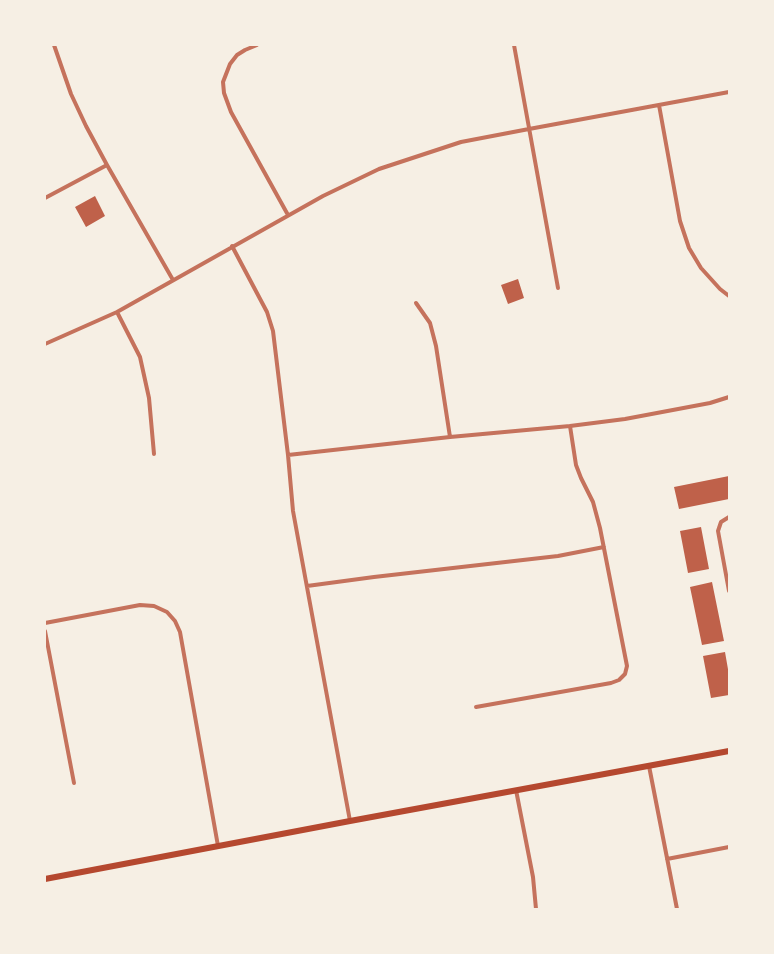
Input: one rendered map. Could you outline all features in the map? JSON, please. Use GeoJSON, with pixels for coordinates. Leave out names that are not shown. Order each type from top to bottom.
{"type":"FeatureCollection","features":[{"type":"Feature","properties":{"kind":"main road"},"geometry":{"type":"LineString","coordinates":[[45,879],[728,751]]}},
{"type":"Feature","properties":{"kind":"street"},"geometry":{"type":"LineString","coordinates":[[54,45],[71,94],[107,165],[173,280]]}},
{"type":"Feature","properties":{"kind":"street"},"geometry":{"type":"LineString","coordinates":[[258,45],[241,53],[230,64],[223,82],[224,93],[231,112],[288,215]]}},
{"type":"Feature","properties":{"kind":"street"},"geometry":{"type":"LineString","coordinates":[[514,45],[558,288]]}},
{"type":"Feature","properties":{"kind":"street"},"geometry":{"type":"LineString","coordinates":[[45,344],[117,312],[288,215],[379,169],[461,142],[529,128],[729,92]]}},
{"type":"Feature","properties":{"kind":"street"},"geometry":{"type":"LineString","coordinates":[[659,105],[680,221],[689,248],[701,268],[720,290],[729,296]]}},
{"type":"Feature","properties":{"kind":"street"},"geometry":{"type":"LineString","coordinates":[[45,198],[107,165]]}},
{"type":"Feature","properties":{"kind":"street"},"geometry":{"type":"LineString","coordinates":[[232,246],[267,312],[273,331],[293,510],[350,821]]}},
{"type":"Feature","properties":{"kind":"street"},"geometry":{"type":"LineString","coordinates":[[416,303],[430,323],[436,346],[450,437]]}},
{"type":"Feature","properties":{"kind":"street"},"geometry":{"type":"LineString","coordinates":[[117,312],[140,357],[148,398],[154,454]]}},
{"type":"Feature","properties":{"kind":"street"},"geometry":{"type":"LineString","coordinates":[[288,455],[450,437],[570,426],[639,416],[710,403],[729,397]]}},
{"type":"Feature","properties":{"kind":"street"},"geometry":{"type":"LineString","coordinates":[[476,707],[610,683],[619,680],[625,674],[627,666],[626,658],[604,547],[593,502],[576,465],[570,426]]}},
{"type":"Feature","properties":{"kind":"street"},"geometry":{"type":"LineString","coordinates":[[729,517],[721,522],[718,531],[729,591]]}},
{"type":"Feature","properties":{"kind":"street"},"geometry":{"type":"LineString","coordinates":[[307,586],[558,556],[604,547]]}},
{"type":"Feature","properties":{"kind":"street"},"geometry":{"type":"LineString","coordinates":[[45,623],[140,606],[154,606],[166,612],[175,621],[180,632],[218,846]]}},
{"type":"Feature","properties":{"kind":"street"},"geometry":{"type":"LineString","coordinates":[[45,631],[74,783]]}},
{"type":"Feature","properties":{"kind":"street"},"geometry":{"type":"LineString","coordinates":[[649,766],[677,909]]}},
{"type":"Feature","properties":{"kind":"street"},"geometry":{"type":"LineString","coordinates":[[516,790],[534,877],[536,909]]}},
{"type":"Feature","properties":{"kind":"street"},"geometry":{"type":"LineString","coordinates":[[667,859],[729,847]]}},
{"type":"Feature","properties":{"kind":"building"},"geometry":{"type":"Polygon","coordinates":[[[95,196],[105,216],[86,227],[75,207],[95,196]]]}},
{"type":"Feature","properties":{"kind":"building"},"geometry":{"type":"Polygon","coordinates":[[[518,279],[524,298],[508,304],[501,285],[518,279]]]}},
{"type":"Feature","properties":{"kind":"building"},"geometry":{"type":"Polygon","coordinates":[[[729,476],[729,499],[679,509],[674,487],[729,476]]]}},
{"type":"Feature","properties":{"kind":"building"},"geometry":{"type":"Polygon","coordinates":[[[701,527],[709,569],[688,573],[680,531],[701,527]]]}},
{"type":"Feature","properties":{"kind":"building"},"geometry":{"type":"Polygon","coordinates":[[[712,582],[724,641],[702,645],[690,587],[712,582]]]}},
{"type":"Feature","properties":{"kind":"building"},"geometry":{"type":"Polygon","coordinates":[[[725,652],[729,675],[729,695],[711,698],[703,656],[725,652]]]}}]}
